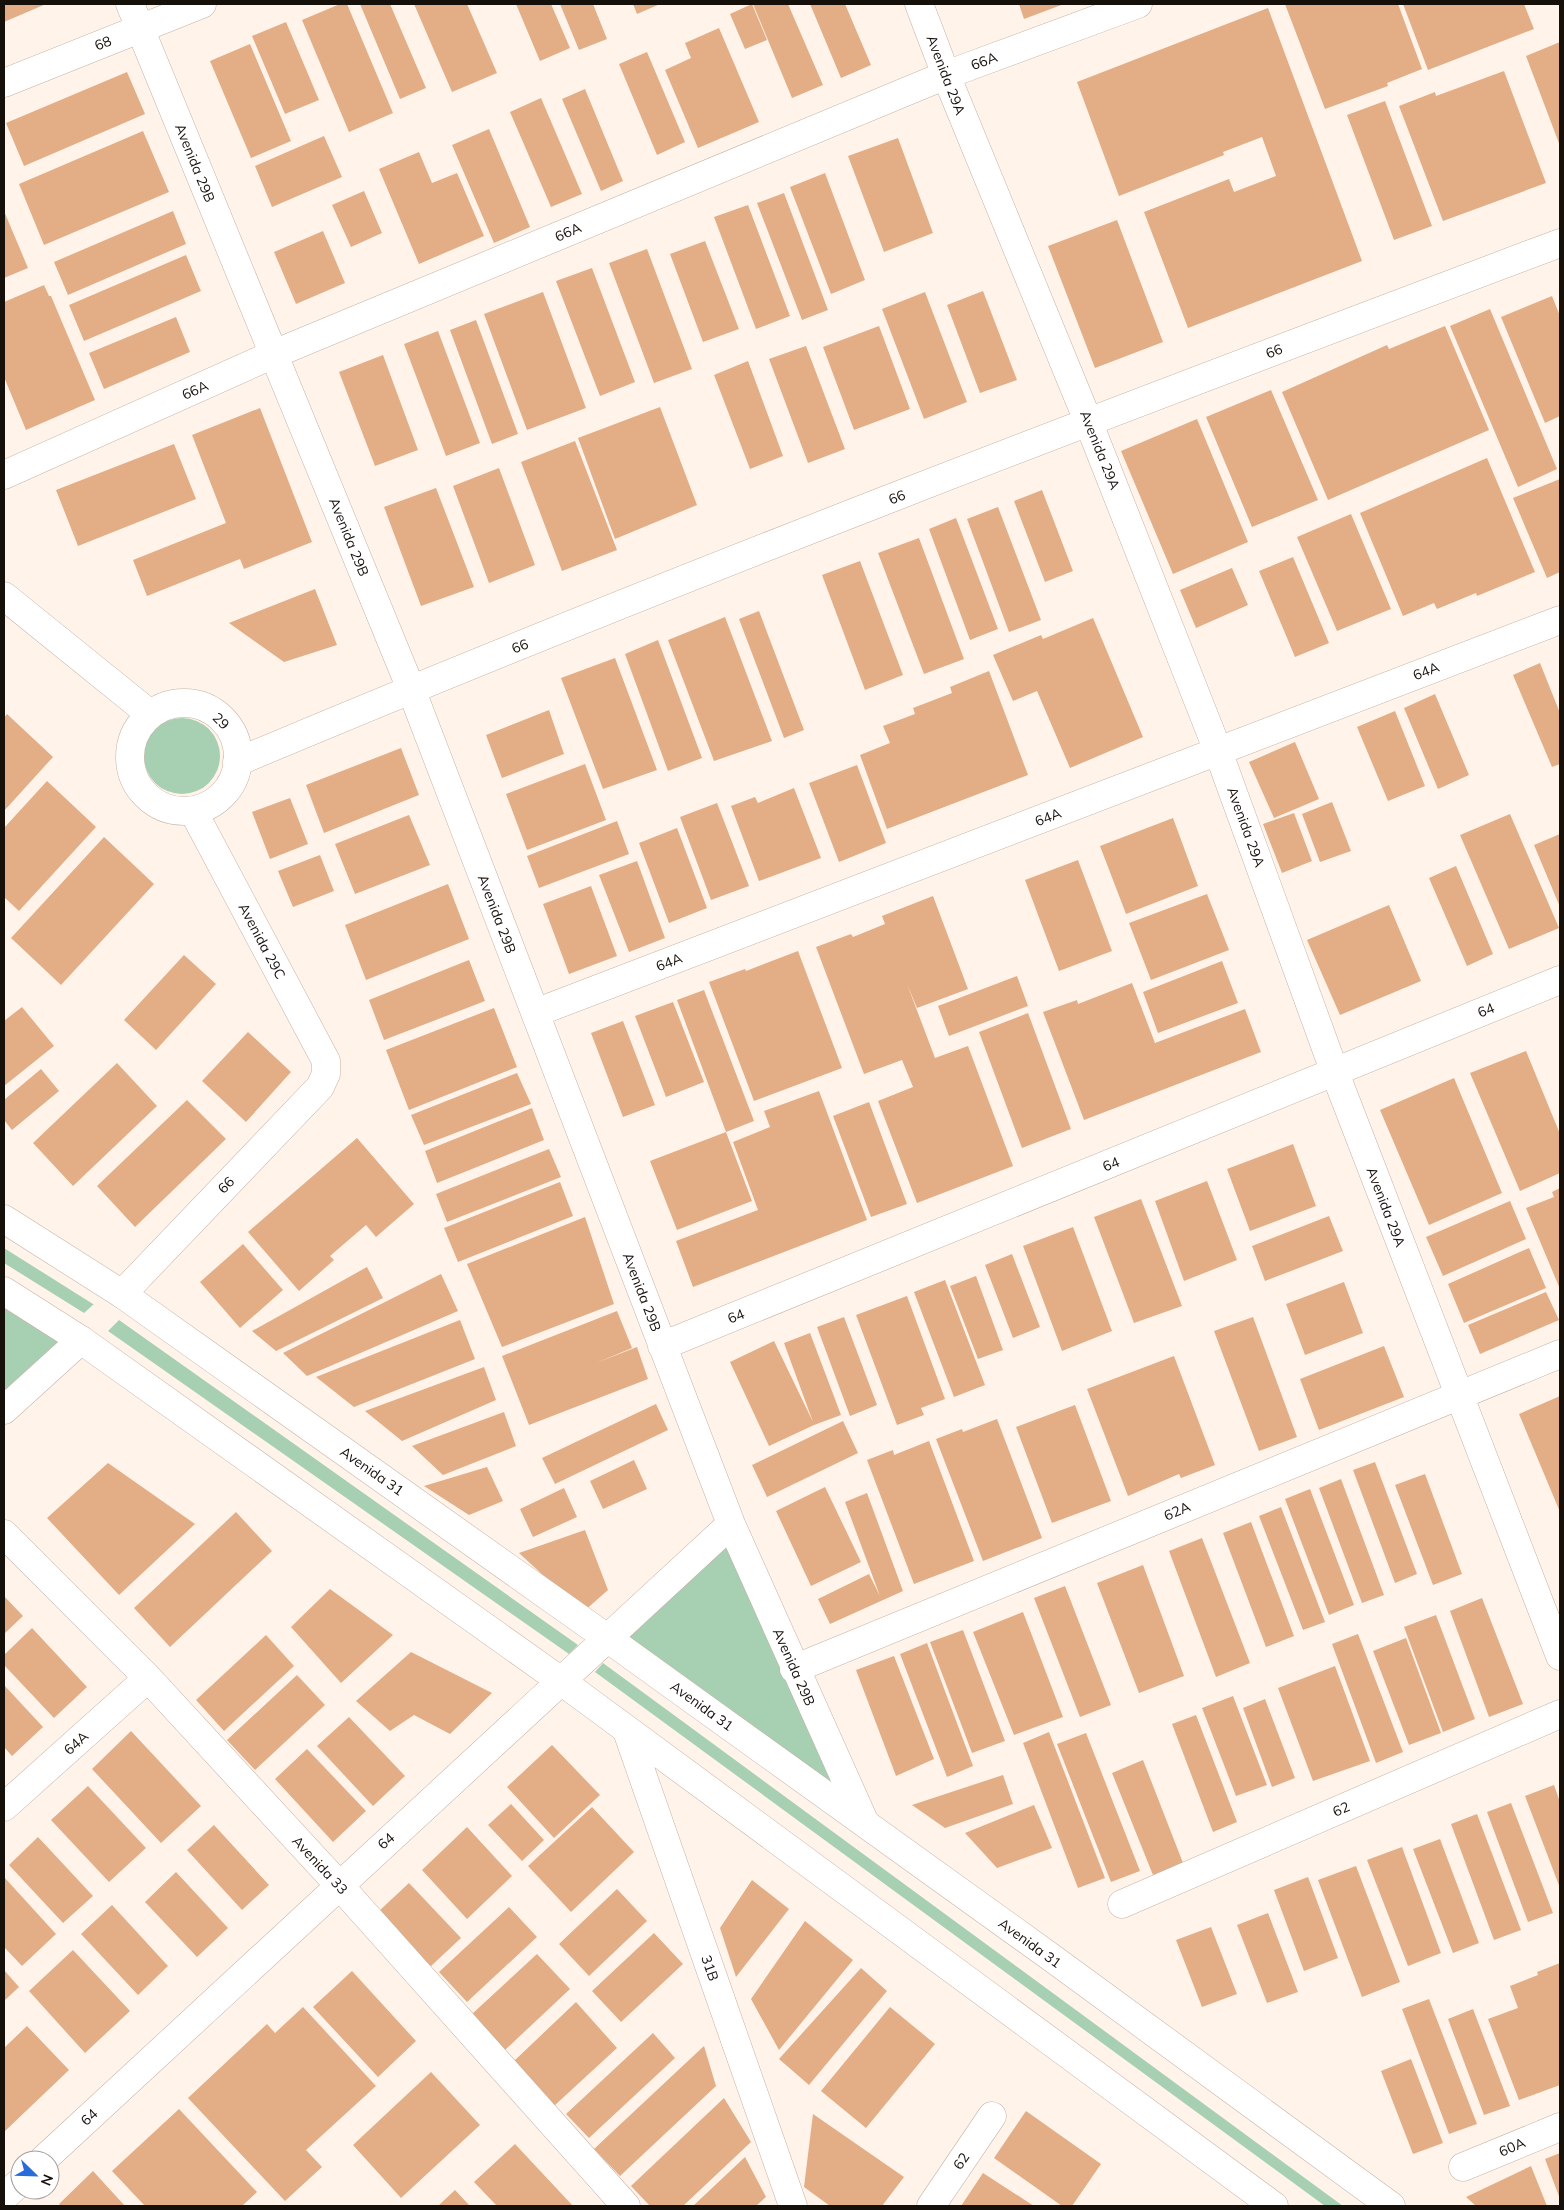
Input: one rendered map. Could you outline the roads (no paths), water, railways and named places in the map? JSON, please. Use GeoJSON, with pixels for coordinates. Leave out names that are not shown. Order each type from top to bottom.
{"type":"FeatureCollection","features":[{"type":"Feature","properties":{"kind":"street","name":"68"},"geometry":{"type":"LineString","coordinates":[[4,83],[134,16],[202,4]]}},
{"type":"Feature","properties":{"kind":"street","name":"Avenida 29A"},"geometry":{"type":"LineString","coordinates":[[919,4],[946,76],[1088,421],[1218,751],[1334,1073],[1560,1656]]}},
{"type":"Feature","properties":{"kind":"street","name":"66A"},"geometry":{"type":"LineString","coordinates":[[4,475],[274,354],[946,76],[1138,4]]}},
{"type":"Feature","properties":{"kind":"street","name":"Avenida 29B"},"geometry":{"type":"LineString","coordinates":[[134,16],[411,689],[731,1524],[794,1669],[865,1823]]}},
{"type":"Feature","properties":{"kind":"street","name":"66"},"geometry":{"type":"LineString","coordinates":[[237,762],[411,689],[1088,421],[1560,243]]}},
{"type":"Feature","properties":{"kind":"street"},"geometry":{"type":"LineString","coordinates":[[4,596],[150,714],[138,728],[131,746],[130,764],[135,781],[145,795],[159,806],[176,811],[193,811]]}},
{"type":"Feature","properties":{"kind":"street","name":"64A"},"geometry":{"type":"LineString","coordinates":[[535,1014],[1560,620]]}},
{"type":"Feature","properties":{"kind":"street","name":"29"},"geometry":{"type":"LineString","coordinates":[[150,714],[167,706],[186,702],[204,707],[219,715],[230,729],[236,745],[237,762],[233,780],[223,794],[210,805],[193,811]]}},
{"type":"Feature","properties":{"kind":"street","name":"Avenida 29C"},"geometry":{"type":"LineString","coordinates":[[193,811],[326,1060],[326,1074]]}},
{"type":"Feature","properties":{"kind":"street","name":"64"},"geometry":{"type":"LineString","coordinates":[[662,1346],[1560,980]]}},
{"type":"Feature","properties":{"kind":"street","name":"66"},"geometry":{"type":"LineString","coordinates":[[122,1294],[320,1087],[326,1074]]}},
{"type":"Feature","properties":{"kind":"street","name":"Avenida 31"},"geometry":{"type":"LineString","coordinates":[[4,1219],[122,1294],[607,1638],[865,1823],[1391,2206]]}},
{"type":"Feature","properties":{"kind":"street"},"geometry":{"type":"LineString","coordinates":[[4,1291],[81,1340],[562,1681],[627,1731],[1274,2206]]}},
{"type":"Feature","properties":{"kind":"street"},"geometry":{"type":"LineString","coordinates":[[4,1410],[81,1340]]}},
{"type":"Feature","properties":{"kind":"street","name":"62A"},"geometry":{"type":"LineString","coordinates":[[794,1669],[1560,1354]]}},
{"type":"Feature","properties":{"kind":"street","name":"64"},"geometry":{"type":"LineString","coordinates":[[54,2150],[731,1524]]}},
{"type":"Feature","properties":{"kind":"street","name":"Avenida 33"},"geometry":{"type":"LineString","coordinates":[[4,1534],[148,1678],[339,1885],[626,2206]]}},
{"type":"Feature","properties":{"kind":"street","name":"64A"},"geometry":{"type":"LineString","coordinates":[[4,1807],[148,1678]]}},
{"type":"Feature","properties":{"kind":"street","name":"62"},"geometry":{"type":"LineString","coordinates":[[1122,1904],[1560,1714]]}},
{"type":"Feature","properties":{"kind":"street","name":"31B"},"geometry":{"type":"LineString","coordinates":[[627,1731],[793,2206]]}},
{"type":"Feature","properties":{"kind":"street","name":"62"},"geometry":{"type":"LineString","coordinates":[[931,2206],[992,2116]]}},
{"type":"Feature","properties":{"kind":"street","name":"60A"},"geometry":{"type":"LineString","coordinates":[[1463,2167],[1560,2127]]}}]}
